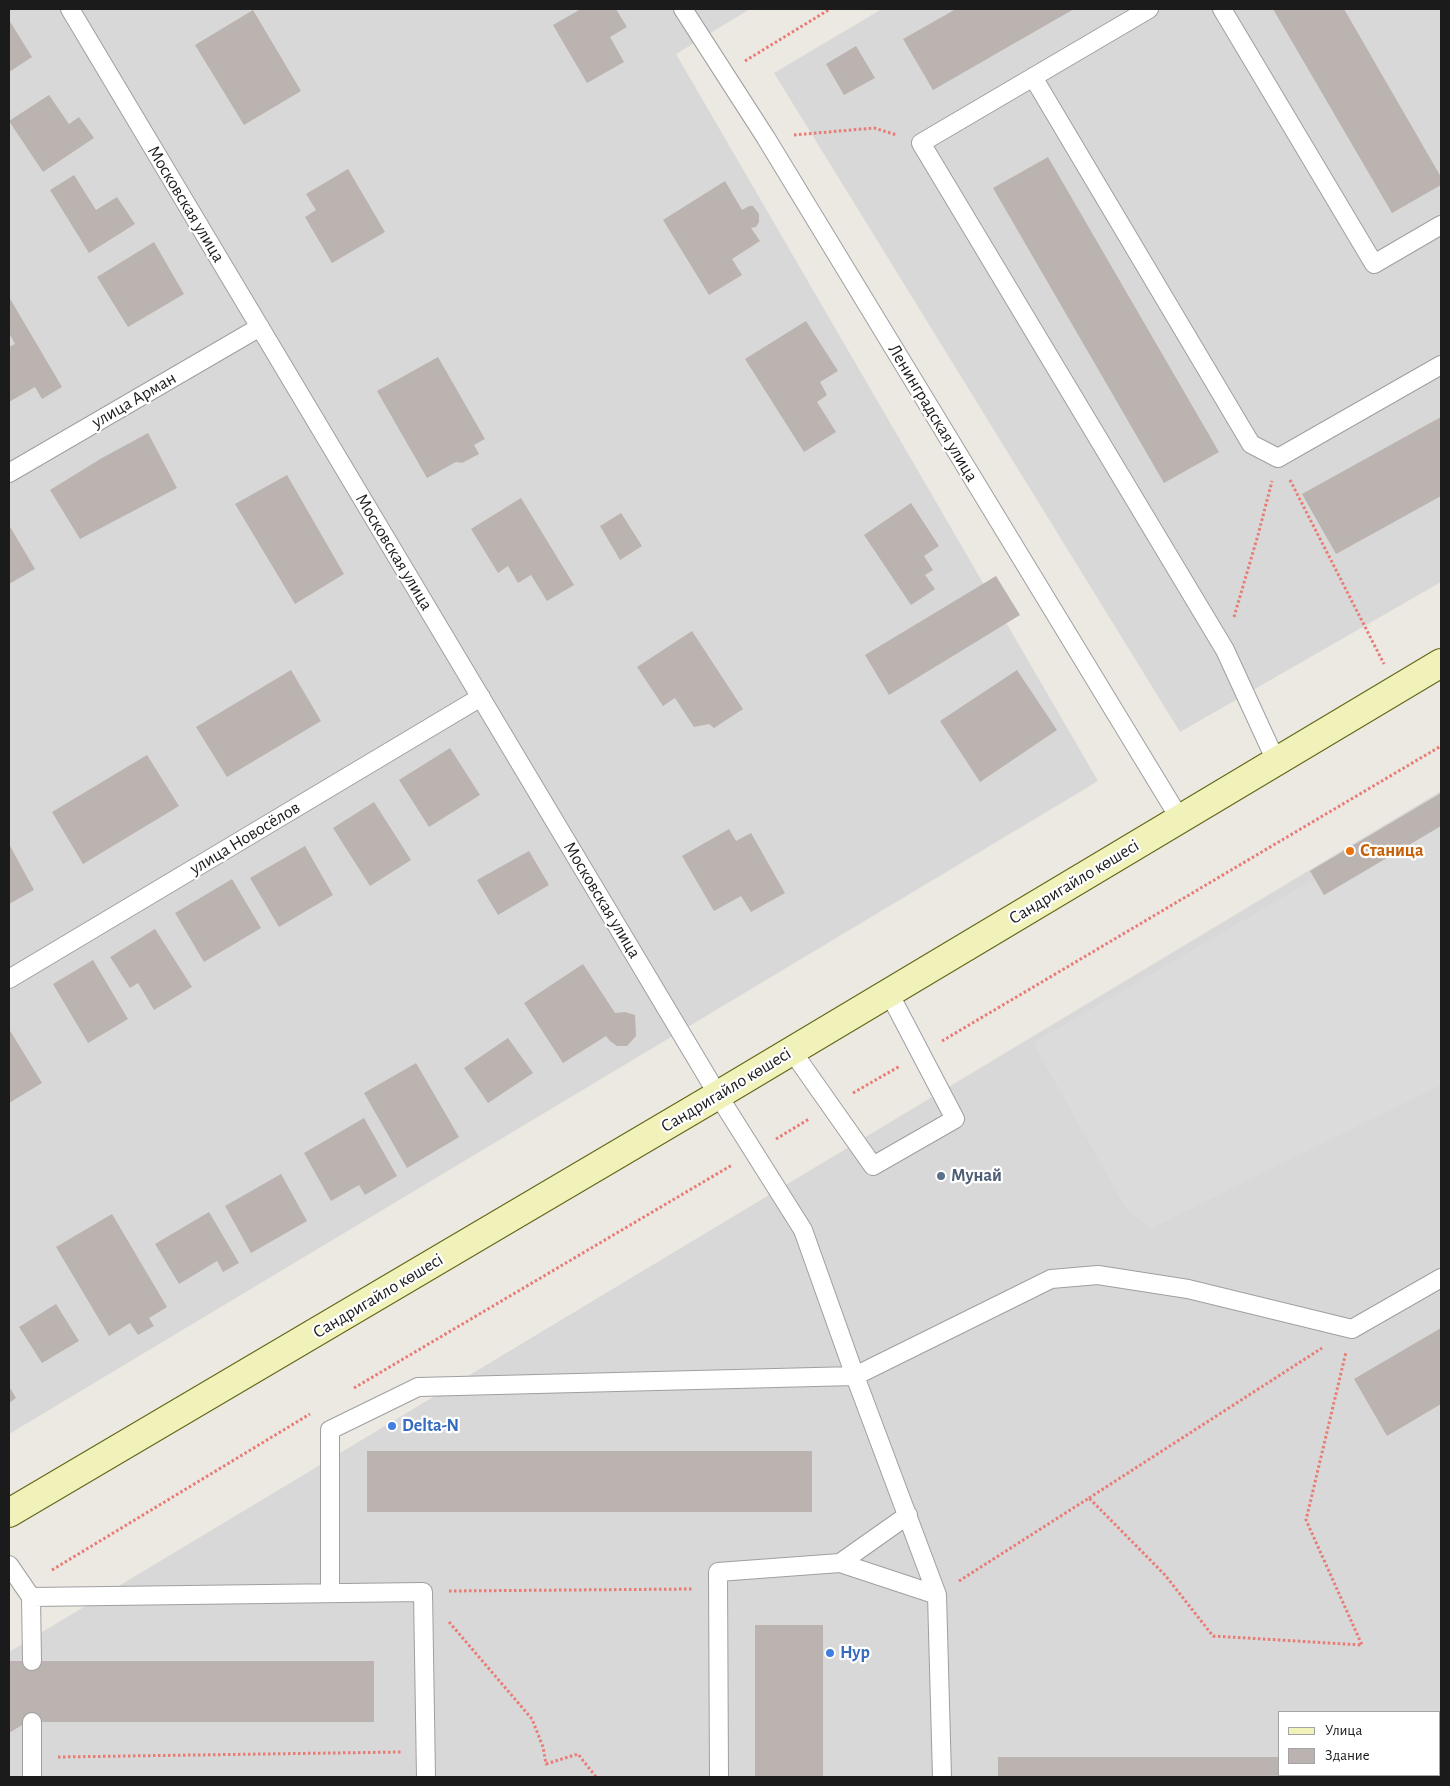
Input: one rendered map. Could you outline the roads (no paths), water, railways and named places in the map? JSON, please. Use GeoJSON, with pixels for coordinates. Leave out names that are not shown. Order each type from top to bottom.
{"type":"FeatureCollection","features":[{"type":"Feature","properties":{"kind":"street","name":"Сандригайло көшесі"},"geometry":{"type":"LineString","coordinates":[[9,1514],[1440,665]]}},
{"type":"Feature","properties":{"kind":"lane","name":"Московская улица"},"geometry":{"type":"LineString","coordinates":[[70,9],[718,1095],[803,1230],[855,1376],[938,1595],[942,1777]]}},
{"type":"Feature","properties":{"kind":"lane","name":"Ленинградская улица"},"geometry":{"type":"LineString","coordinates":[[683,9],[766,138],[1180,819]]}},
{"type":"Feature","properties":{"kind":"lane"},"geometry":{"type":"LineString","coordinates":[[1149,9],[921,143],[1224,650],[1276,761]]}},
{"type":"Feature","properties":{"kind":"lane"},"geometry":{"type":"LineString","coordinates":[[1222,9],[1374,264],[1441,225]]}},
{"type":"Feature","properties":{"kind":"lane"},"geometry":{"type":"LineString","coordinates":[[1034,76],[1250,444],[1278,458],[1441,365]]}},
{"type":"Feature","properties":{"kind":"lane","name":"улица Арман"},"geometry":{"type":"LineString","coordinates":[[9,473],[260,327]]}},
{"type":"Feature","properties":{"kind":"lane","name":"улица Новосёлов"},"geometry":{"type":"LineString","coordinates":[[9,979],[481,697]]}},
{"type":"Feature","properties":{"kind":"lane"},"geometry":{"type":"LineString","coordinates":[[792,1051],[873,1166],[955,1119],[889,992]]}},
{"type":"Feature","properties":{"kind":"lane"},"geometry":{"type":"LineString","coordinates":[[330,1593],[330,1430],[418,1387],[855,1376],[1051,1279],[1098,1275],[1188,1289],[1352,1329],[1441,1278]]}},
{"type":"Feature","properties":{"kind":"lane"},"geometry":{"type":"LineString","coordinates":[[840,1563],[908,1515]]}},
{"type":"Feature","properties":{"kind":"lane"},"geometry":{"type":"LineString","coordinates":[[719,1777],[718,1572],[840,1563],[938,1595]]}},
{"type":"Feature","properties":{"kind":"lane"},"geometry":{"type":"LineString","coordinates":[[9,1565],[28,1592],[32,1661]]}},
{"type":"Feature","properties":{"kind":"lane"},"geometry":{"type":"LineString","coordinates":[[28,1592],[423,1592],[426,1777]]}},
{"type":"Feature","properties":{"kind":"lane"},"geometry":{"type":"LineString","coordinates":[[32,1722],[32,1777]]}},
{"type":"Feature","properties":{"kind":"place","name":"Станица"},"geometry":{"type":"Point","coordinates":[1350,851]}},
{"type":"Feature","properties":{"kind":"place","name":"Мунай"},"geometry":{"type":"Point","coordinates":[941,1176]}},
{"type":"Feature","properties":{"kind":"place","name":"Delta-N"},"geometry":{"type":"Point","coordinates":[392,1426]}},
{"type":"Feature","properties":{"kind":"place","name":"Нур"},"geometry":{"type":"Point","coordinates":[830,1653]}}]}
